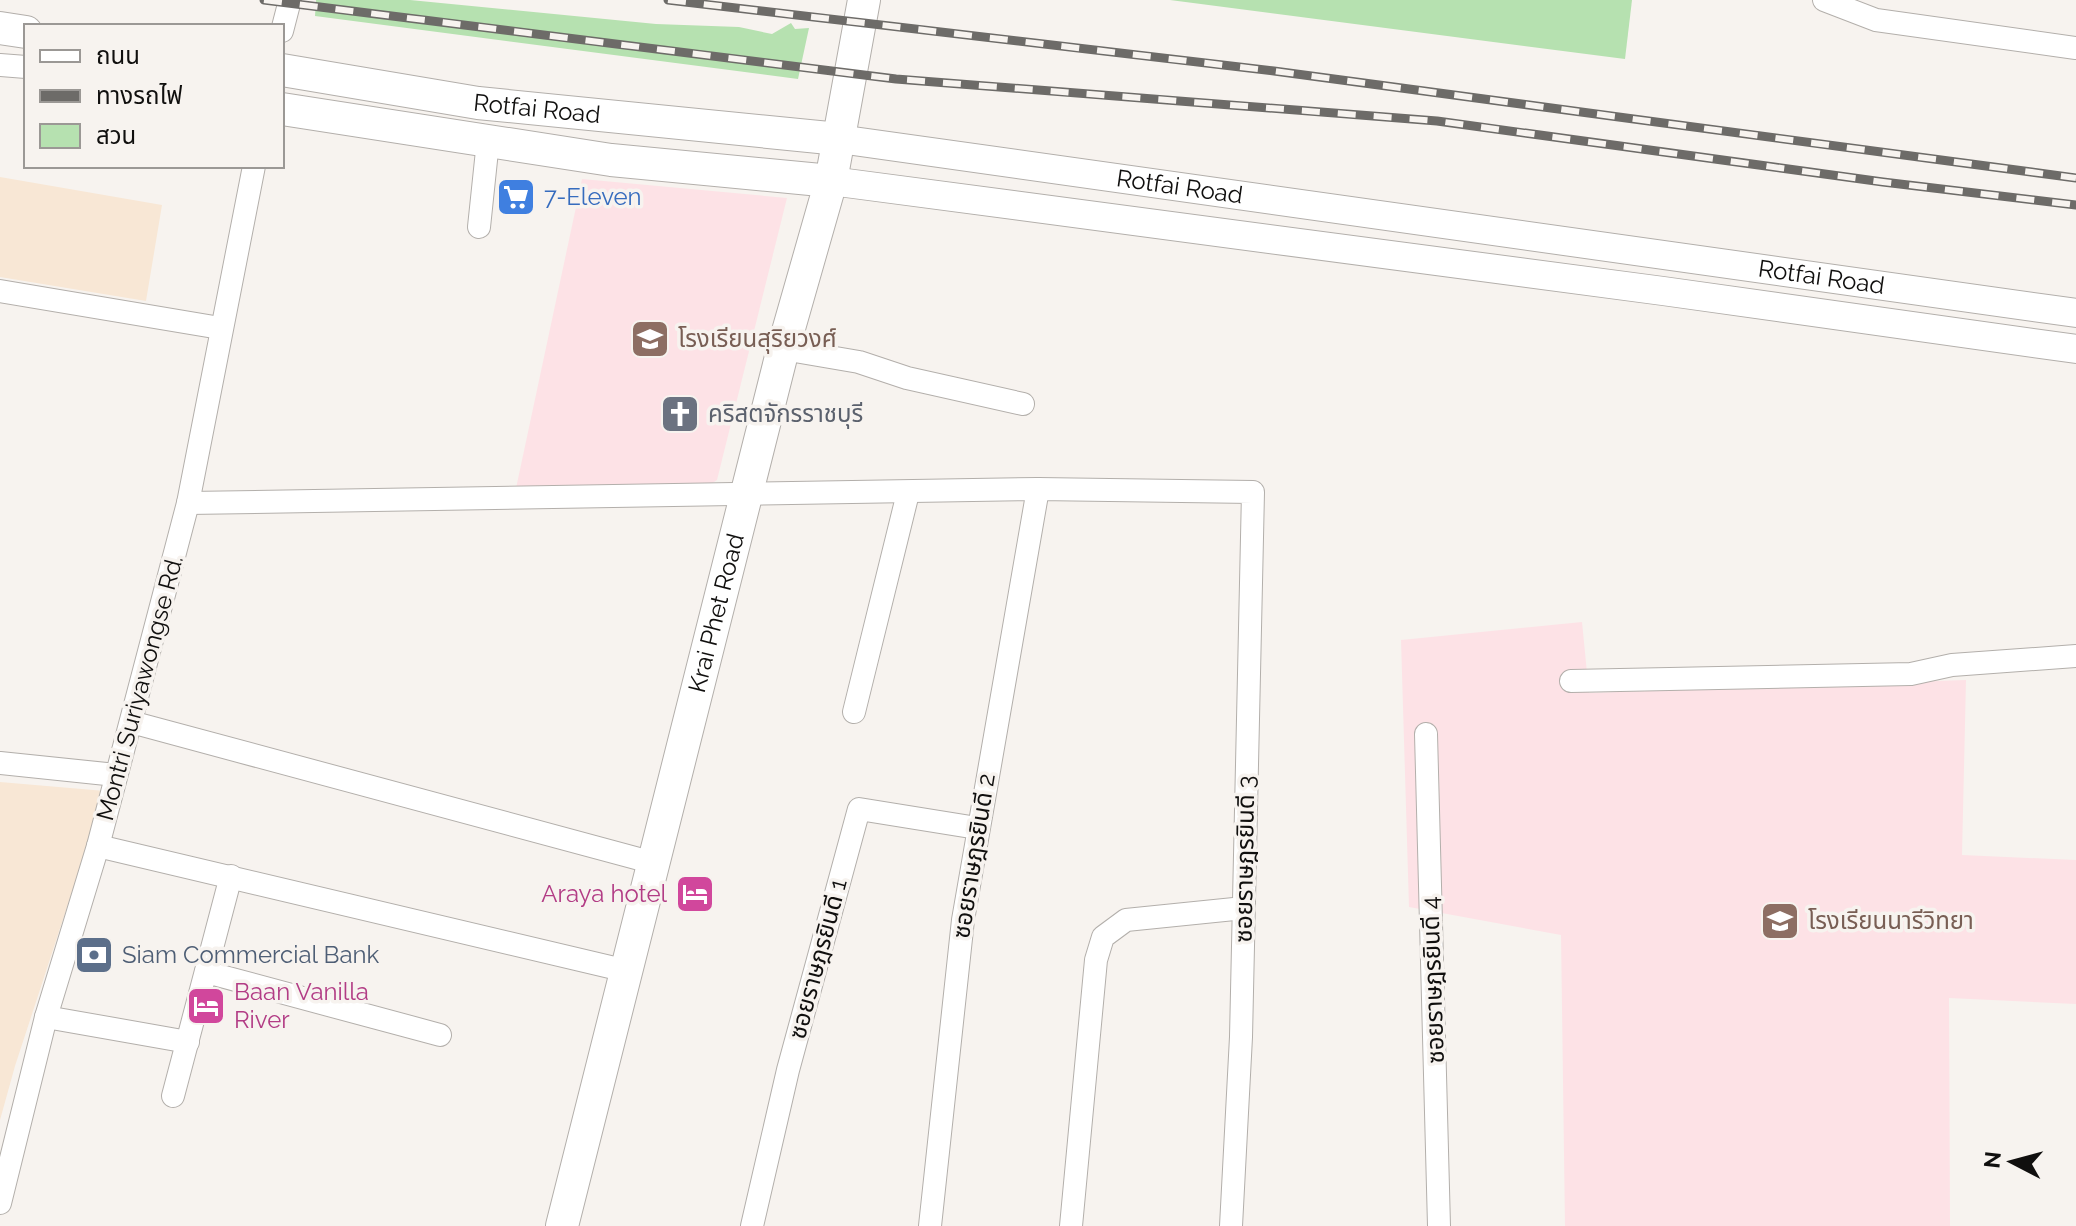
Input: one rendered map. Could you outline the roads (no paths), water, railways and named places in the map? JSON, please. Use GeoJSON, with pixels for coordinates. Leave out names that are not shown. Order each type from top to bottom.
{"type":"FeatureCollection","features":[{"type":"Feature","properties":{"kind":"main road","name":"Krai Phet Road"},"geometry":{"type":"LineString","coordinates":[[562,1226],[783,349],[831,181],[864,0]]}},
{"type":"Feature","properties":{"kind":"main road"},"geometry":{"type":"LineString","coordinates":[[0,28],[24,32]]}},
{"type":"Feature","properties":{"kind":"main road","name":"Rotfai Road"},"geometry":{"type":"LineString","coordinates":[[284,70],[478,103],[839,139]]}},
{"type":"Feature","properties":{"kind":"main road","name":"Rotfai Road"},"geometry":{"type":"LineString","coordinates":[[284,109],[611,160],[831,181]]}},
{"type":"Feature","properties":{"kind":"street"},"geometry":{"type":"LineString","coordinates":[[284,24],[290,0]]}},
{"type":"Feature","properties":{"kind":"street"},"geometry":{"type":"LineString","coordinates":[[1824,0],[2076,48]]}},
{"type":"Feature","properties":{"kind":"street"},"geometry":{"type":"LineString","coordinates":[[0,65],[24,67]]}},
{"type":"Feature","properties":{"kind":"street","name":"Rotfai Road"},"geometry":{"type":"LineString","coordinates":[[839,139],[2076,313]]}},
{"type":"Feature","properties":{"kind":"street"},"geometry":{"type":"LineString","coordinates":[[479,227],[488,141]]}},
{"type":"Feature","properties":{"kind":"street","name":"Montri Suriyawongse Rd."},"geometry":{"type":"LineString","coordinates":[[0,1203],[46,1017],[98,846],[188,503],[254,168]]}},
{"type":"Feature","properties":{"kind":"street","name":"Rotfai Road"},"geometry":{"type":"LineString","coordinates":[[831,181],[2076,349]]}},
{"type":"Feature","properties":{"kind":"street"},"geometry":{"type":"LineString","coordinates":[[0,291],[220,328]]}},
{"type":"Feature","properties":{"kind":"street"},"geometry":{"type":"LineString","coordinates":[[783,349],[859,362],[907,378],[1023,404]]}},
{"type":"Feature","properties":{"kind":"street"},"geometry":{"type":"LineString","coordinates":[[188,503],[1038,489]]}},
{"type":"Feature","properties":{"kind":"street","name":"ซอยราษฎรยินดี 3"},"geometry":{"type":"LineString","coordinates":[[1038,489],[1253,492],[1241,1037],[1231,1226]]}},
{"type":"Feature","properties":{"kind":"street","name":"ซอยราษฎรยินดี 2"},"geometry":{"type":"LineString","coordinates":[[930,1226],[963,920],[1038,489]]}},
{"type":"Feature","properties":{"kind":"street"},"geometry":{"type":"LineString","coordinates":[[854,712],[908,493]]}},
{"type":"Feature","properties":{"kind":"street"},"geometry":{"type":"LineString","coordinates":[[1571,681],[1911,674],[1952,665],[2076,656]]}},
{"type":"Feature","properties":{"kind":"street"},"geometry":{"type":"LineString","coordinates":[[131,722],[654,863]]}},
{"type":"Feature","properties":{"kind":"street","name":"ซอยราษฎรยินดี 4"},"geometry":{"type":"LineString","coordinates":[[1426,734],[1439,1226]]}},
{"type":"Feature","properties":{"kind":"street"},"geometry":{"type":"LineString","coordinates":[[0,763],[116,775]]}},
{"type":"Feature","properties":{"kind":"street","name":"ซอยราษฎรยินดี 1"},"geometry":{"type":"LineString","coordinates":[[752,1226],[788,1070],[859,809],[977,828]]}},
{"type":"Feature","properties":{"kind":"street"},"geometry":{"type":"LineString","coordinates":[[98,846],[627,971]]}},
{"type":"Feature","properties":{"kind":"street"},"geometry":{"type":"LineString","coordinates":[[173,1096],[231,876]]}},
{"type":"Feature","properties":{"kind":"street"},"geometry":{"type":"LineString","coordinates":[[1071,1226],[1096,960],[1103,937],[1126,920],[1244,908]]}},
{"type":"Feature","properties":{"kind":"street"},"geometry":{"type":"LineString","coordinates":[[206,972],[440,1035]]}},
{"type":"Feature","properties":{"kind":"street"},"geometry":{"type":"LineString","coordinates":[[46,1017],[188,1042]]}},
{"type":"Feature","properties":{"kind":"railway"},"geometry":{"type":"LineString","coordinates":[[264,0],[896,79],[1437,121],[2076,205]]}},
{"type":"Feature","properties":{"kind":"railway"},"geometry":{"type":"LineString","coordinates":[[668,0],[1274,71],[2076,178]]}},
{"type":"Feature","properties":{"kind":"place","name":"7-Eleven"},"geometry":{"type":"Point","coordinates":[516,197]}},
{"type":"Feature","properties":{"kind":"place","name":"โรงเรียนสุริยวงศ์"},"geometry":{"type":"Point","coordinates":[650,339]}},
{"type":"Feature","properties":{"kind":"place","name":"คริสตจักรราชบุรี"},"geometry":{"type":"Point","coordinates":[680,414]}},
{"type":"Feature","properties":{"kind":"place","name":"Araya hotel"},"geometry":{"type":"Point","coordinates":[695,894]}},
{"type":"Feature","properties":{"kind":"place","name":"โรงเรียนนารีวิทยา"},"geometry":{"type":"Point","coordinates":[1780,921]}},
{"type":"Feature","properties":{"kind":"place","name":"Siam Commercial Bank"},"geometry":{"type":"Point","coordinates":[94,955]}},
{"type":"Feature","properties":{"kind":"place","name":"Baan Vanilla River"},"geometry":{"type":"Point","coordinates":[206,1006]}}]}
